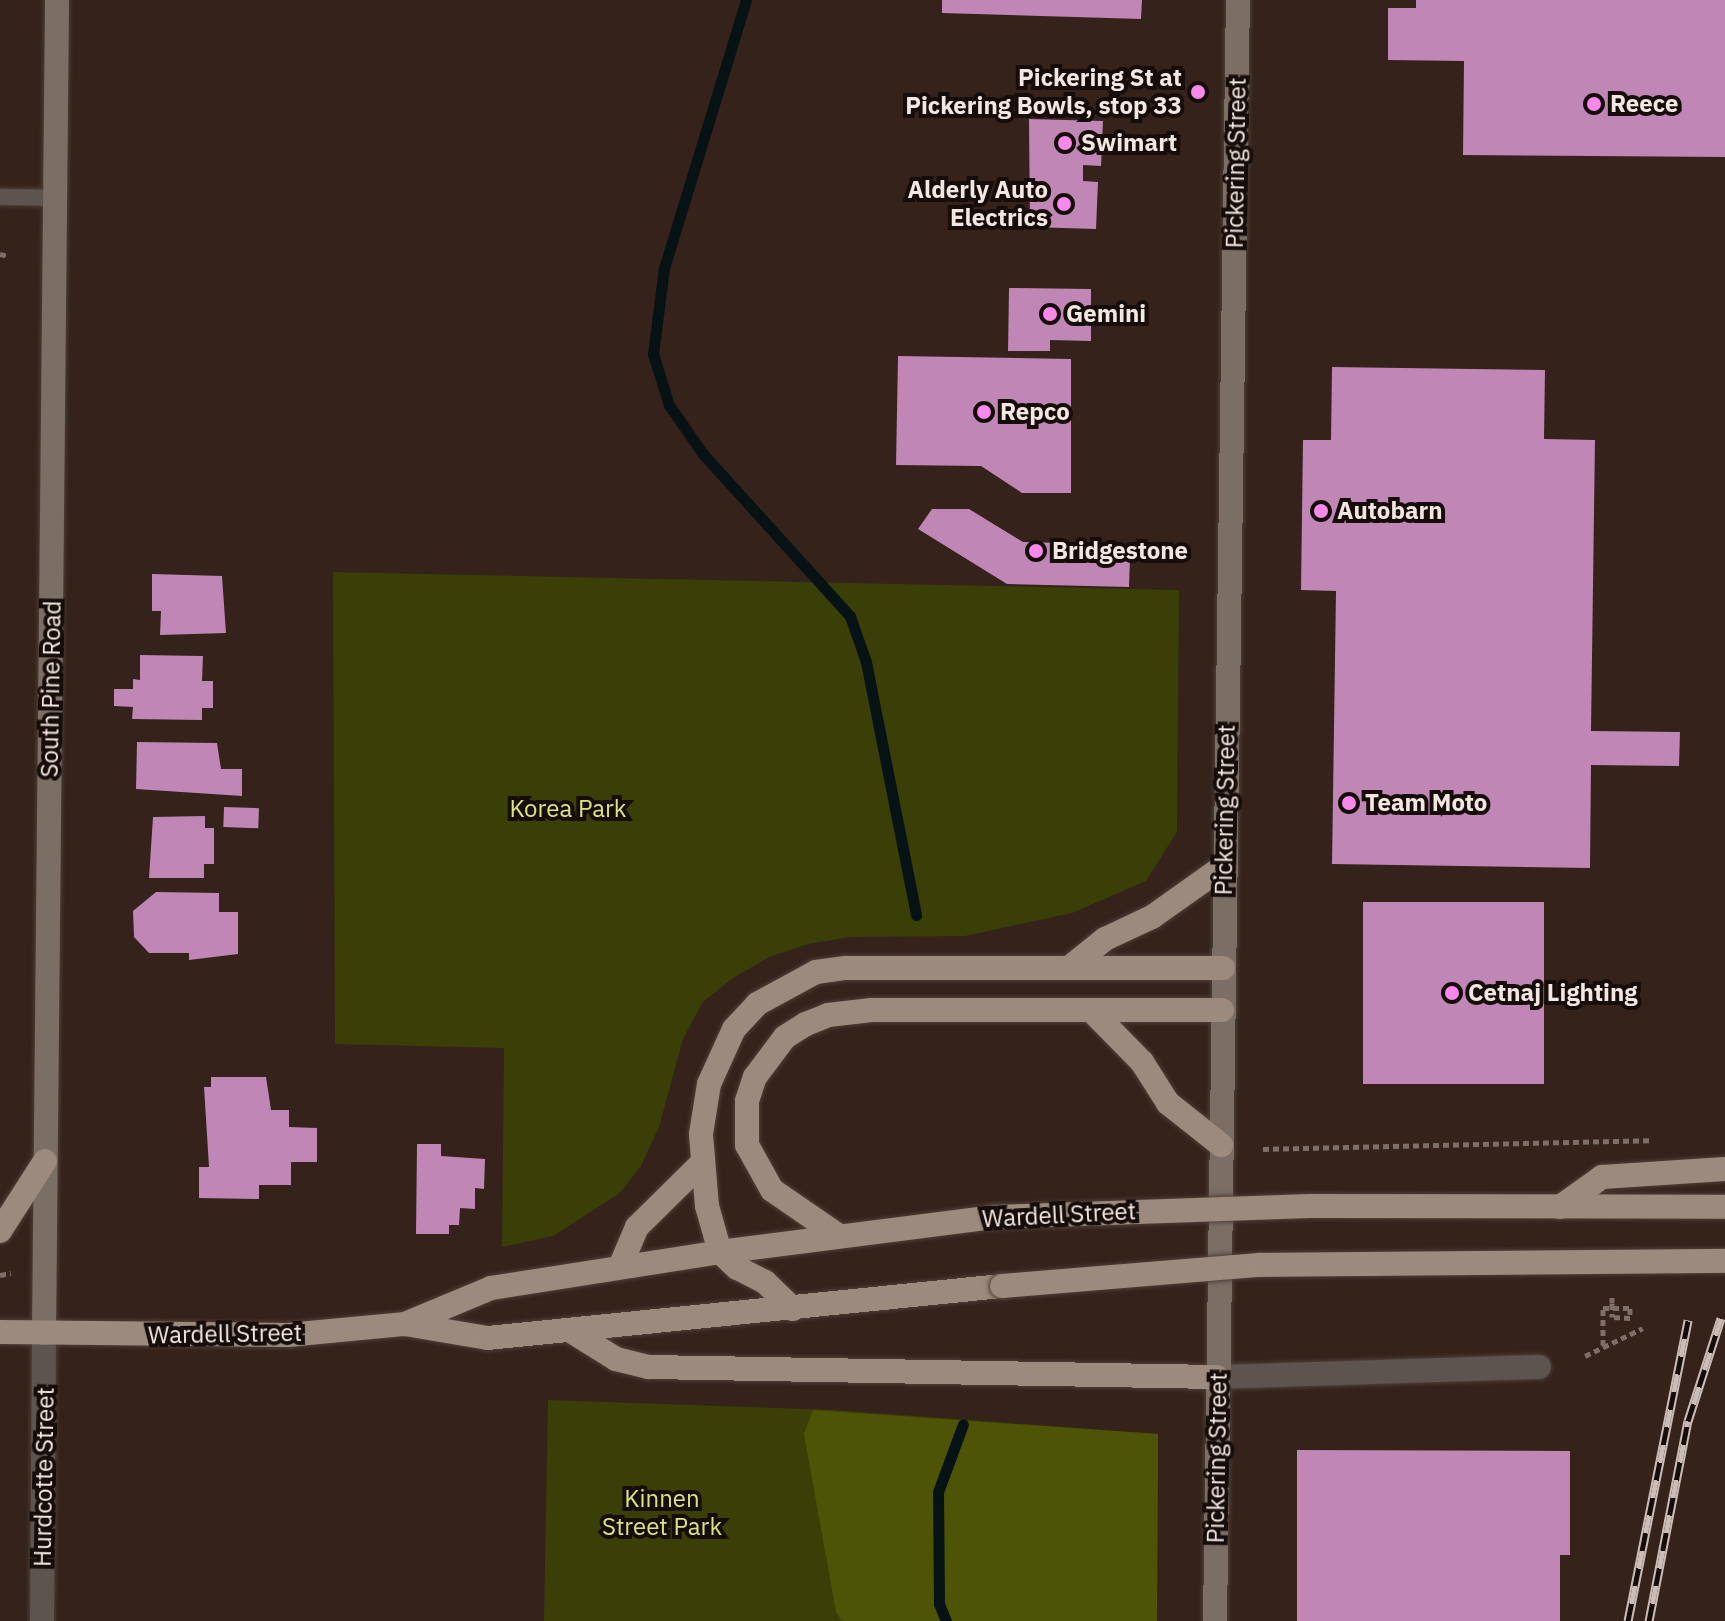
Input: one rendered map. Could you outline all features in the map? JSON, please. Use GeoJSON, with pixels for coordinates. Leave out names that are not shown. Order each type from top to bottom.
{"type":"FeatureCollection","features":[{"type":"Feature","properties":{"kind":"highway"},"geometry":{"type":"LineString","coordinates":[[1070,967],[1105,939],[1160,912],[1224,866]]}},
{"type":"Feature","properties":{"kind":"highway"},"geometry":{"type":"LineString","coordinates":[[793,1309],[765,1282],[737,1268],[720,1252],[709,1225],[703,1162],[703,1112],[718,1057],[757,1004],[785,985],[816,972],[846,968],[1223,968]]}},
{"type":"Feature","properties":{"kind":"highway"},"geometry":{"type":"LineString","coordinates":[[1091,1010],[1142,1062],[1168,1103],[1221,1145]]}},
{"type":"Feature","properties":{"kind":"highway"},"geometry":{"type":"LineString","coordinates":[[839,1236],[772,1190],[747,1145],[747,1101],[755,1077],[785,1037],[817,1019],[850,1011],[1222,1010]]}},
{"type":"Feature","properties":{"kind":"highway"},"geometry":{"type":"LineString","coordinates":[[0,1231],[45,1161]]}},
{"type":"Feature","properties":{"kind":"highway"},"geometry":{"type":"LineString","coordinates":[[620,1267],[637,1227],[703,1162]]}},
{"type":"Feature","properties":{"kind":"highway"},"geometry":{"type":"LineString","coordinates":[[1560,1207],[1602,1177],[1725,1169]]}},
{"type":"Feature","properties":{"kind":"highway","name":"Wardell Street"},"geometry":{"type":"LineString","coordinates":[[405,1324],[491,1288],[720,1252],[995,1217],[1278,1207],[1725,1207]]}},
{"type":"Feature","properties":{"kind":"highway","name":"Wardell Street"},"geometry":{"type":"LineString","coordinates":[[44,1333],[288,1335],[405,1324],[488,1338],[1002,1286],[1259,1265],[1725,1261]]}},
{"type":"Feature","properties":{"kind":"highway"},"geometry":{"type":"LineString","coordinates":[[571,1331],[616,1359],[649,1367],[1217,1377]]}},
{"type":"Feature","properties":{"kind":"highway"},"geometry":{"type":"LineString","coordinates":[[0,1332],[44,1333]]}},
{"type":"Feature","properties":{"kind":"main road","name":"South Pine Road"},"geometry":{"type":"LineString","coordinates":[[44,1333],[57,0]]}},
{"type":"Feature","properties":{"kind":"main road","name":"Pickering Street"},"geometry":{"type":"LineString","coordinates":[[1215,1621],[1238,0]]}},
{"type":"Feature","properties":{"kind":"street","name":"Hurdcotte Street"},"geometry":{"type":"LineString","coordinates":[[42,1621],[44,1333]]}},
{"type":"Feature","properties":{"kind":"street"},"geometry":{"type":"LineString","coordinates":[[1217,1377],[1539,1367]]}},
{"type":"Feature","properties":{"kind":"lane"},"geometry":{"type":"LineString","coordinates":[[0,197],[56,198]]}},
{"type":"Feature","properties":{"kind":"path"},"geometry":{"type":"LineString","coordinates":[[0,254],[8,256]]}},
{"type":"Feature","properties":{"kind":"path"},"geometry":{"type":"LineString","coordinates":[[1263,1149],[1658,1140]]}},
{"type":"Feature","properties":{"kind":"path"},"geometry":{"type":"LineString","coordinates":[[0,1275],[11,1273]]}},
{"type":"Feature","properties":{"kind":"path"},"geometry":{"type":"LineString","coordinates":[[1603,1345],[1603,1308],[1630,1308],[1630,1318],[1612,1317],[1612,1303],[1612,1295]]}},
{"type":"Feature","properties":{"kind":"path"},"geometry":{"type":"LineString","coordinates":[[1585,1356],[1643,1328]]}},
{"type":"Feature","properties":{"kind":"green space","name":"Korea Park"},"geometry":{"type":"Polygon","coordinates":[[[333,572],[1179,590],[1177,832],[1146,881],[1072,913],[965,936],[850,937],[808,944],[769,957],[733,978],[703,1002],[683,1039],[659,1127],[641,1166],[620,1193],[553,1236],[502,1247],[504,1048],[335,1044],[333,572]]]}},
{"type":"Feature","properties":{"kind":"green space","name":"Kinnen Street Park"},"geometry":{"type":"Polygon","coordinates":[[[548,1400],[833,1410],[1158,1434],[1157,1621],[544,1621],[548,1400]]]}},
{"type":"Feature","properties":{"kind":"green space"},"geometry":{"type":"Polygon","coordinates":[[[813,1410],[1158,1434],[1157,1621],[842,1621],[836,1612],[804,1434],[813,1410]]]}},
{"type":"Feature","properties":{"kind":"building"},"geometry":{"type":"Polygon","coordinates":[[[942,0],[1142,0],[1141,19],[942,13],[942,0]]]}},
{"type":"Feature","properties":{"kind":"building","name":"Reece"},"geometry":{"type":"Polygon","coordinates":[[[1416,0],[1725,0],[1725,157],[1463,155],[1464,61],[1388,60],[1388,8],[1416,8],[1416,0]]]}},
{"type":"Feature","properties":{"kind":"building"},"geometry":{"type":"Polygon","coordinates":[[[1029,119],[1103,121],[1101,166],[1083,165],[1083,181],[1098,182],[1096,229],[1030,227],[1029,119]]]}},
{"type":"Feature","properties":{"kind":"building","name":"Gemini"},"geometry":{"type":"Polygon","coordinates":[[[1009,288],[1091,289],[1091,341],[1050,340],[1050,351],[1008,351],[1009,288]]]}},
{"type":"Feature","properties":{"kind":"building","name":"Repco"},"geometry":{"type":"Polygon","coordinates":[[[898,356],[1071,359],[1071,493],[1022,493],[981,466],[896,465],[898,356]]]}},
{"type":"Feature","properties":{"kind":"building"},"geometry":{"type":"Polygon","coordinates":[[[1332,367],[1545,370],[1544,439],[1595,440],[1591,731],[1680,732],[1679,766],[1591,765],[1590,868],[1332,864],[1336,591],[1301,590],[1303,440],[1331,440],[1332,367]]]}},
{"type":"Feature","properties":{"kind":"building","name":"Bridgestone"},"geometry":{"type":"Polygon","coordinates":[[[932,509],[969,509],[1023,542],[1106,544],[1130,558],[1129,587],[1007,584],[918,529],[932,509]]]}},
{"type":"Feature","properties":{"kind":"building"},"geometry":{"type":"Polygon","coordinates":[[[152,574],[222,576],[226,633],[160,635],[161,611],[152,611],[152,574]]]}},
{"type":"Feature","properties":{"kind":"building"},"geometry":{"type":"Polygon","coordinates":[[[140,655],[203,656],[202,681],[213,681],[213,708],[202,708],[202,720],[132,719],[133,707],[114,706],[114,689],[133,689],[133,679],[140,680],[140,655]]]}},
{"type":"Feature","properties":{"kind":"building"},"geometry":{"type":"Polygon","coordinates":[[[137,742],[217,743],[221,769],[242,769],[242,796],[136,789],[137,742]]]}},
{"type":"Feature","properties":{"kind":"building"},"geometry":{"type":"Polygon","coordinates":[[[224,807],[259,808],[258,828],[223,827],[224,807]]]}},
{"type":"Feature","properties":{"kind":"building"},"geometry":{"type":"Polygon","coordinates":[[[205,816],[205,828],[214,828],[214,864],[204,864],[204,878],[149,878],[153,817],[205,816]]]}},
{"type":"Feature","properties":{"kind":"building"},"geometry":{"type":"Polygon","coordinates":[[[156,892],[219,893],[219,912],[238,912],[238,954],[189,960],[189,953],[149,953],[134,937],[133,911],[156,892]]]}},
{"type":"Feature","properties":{"kind":"building","name":"Cetnaj Lighting"},"geometry":{"type":"Polygon","coordinates":[[[1363,902],[1544,902],[1544,1084],[1363,1084],[1363,902]]]}},
{"type":"Feature","properties":{"kind":"building"},"geometry":{"type":"Polygon","coordinates":[[[211,1077],[266,1077],[271,1110],[289,1110],[289,1127],[317,1128],[317,1162],[291,1162],[291,1185],[259,1185],[259,1199],[199,1198],[199,1167],[209,1167],[204,1087],[211,1087],[211,1077]]]}},
{"type":"Feature","properties":{"kind":"building"},"geometry":{"type":"Polygon","coordinates":[[[417,1144],[441,1144],[441,1156],[485,1159],[484,1189],[475,1188],[475,1209],[460,1208],[459,1225],[449,1225],[449,1234],[416,1234],[417,1144]]]}},
{"type":"Feature","properties":{"kind":"building"},"geometry":{"type":"Polygon","coordinates":[[[1297,1450],[1570,1451],[1570,1555],[1560,1555],[1560,1621],[1297,1621],[1297,1450]]]}},
{"type":"Feature","properties":{"kind":"waterway"},"geometry":{"type":"LineString","coordinates":[[746,0],[664,268],[653,354],[669,405],[703,454],[850,616],[866,662],[916,915]]}},
{"type":"Feature","properties":{"kind":"waterway"},"geometry":{"type":"LineString","coordinates":[[946,1621],[939,1604],[938,1492],[963,1424]]}},
{"type":"Feature","properties":{"kind":"railway"},"geometry":{"type":"LineString","coordinates":[[1649,1621],[1688,1421],[1721,1318]]}},
{"type":"Feature","properties":{"kind":"railway"},"geometry":{"type":"LineString","coordinates":[[1628,1621],[1688,1320]]}},
{"type":"Feature","properties":{"kind":"place","name":"Pickering St at Pickering Bowls, stop 33"},"geometry":{"type":"Point","coordinates":[1198,92]}},
{"type":"Feature","properties":{"kind":"place","name":"Reece"},"geometry":{"type":"Point","coordinates":[1594,104]}},
{"type":"Feature","properties":{"kind":"place","name":"Swimart"},"geometry":{"type":"Point","coordinates":[1065,143]}},
{"type":"Feature","properties":{"kind":"place","name":"Alderly Auto Electrics"},"geometry":{"type":"Point","coordinates":[1064,204]}},
{"type":"Feature","properties":{"kind":"place","name":"Gemini"},"geometry":{"type":"Point","coordinates":[1050,314]}},
{"type":"Feature","properties":{"kind":"place","name":"Repco"},"geometry":{"type":"Point","coordinates":[984,412]}},
{"type":"Feature","properties":{"kind":"place","name":"Autobarn"},"geometry":{"type":"Point","coordinates":[1321,511]}},
{"type":"Feature","properties":{"kind":"place","name":"Bridgestone"},"geometry":{"type":"Point","coordinates":[1036,551]}},
{"type":"Feature","properties":{"kind":"place","name":"Team Moto"},"geometry":{"type":"Point","coordinates":[1349,803]}},
{"type":"Feature","properties":{"kind":"place","name":"Cetnaj Lighting"},"geometry":{"type":"Point","coordinates":[1452,993]}}]}
